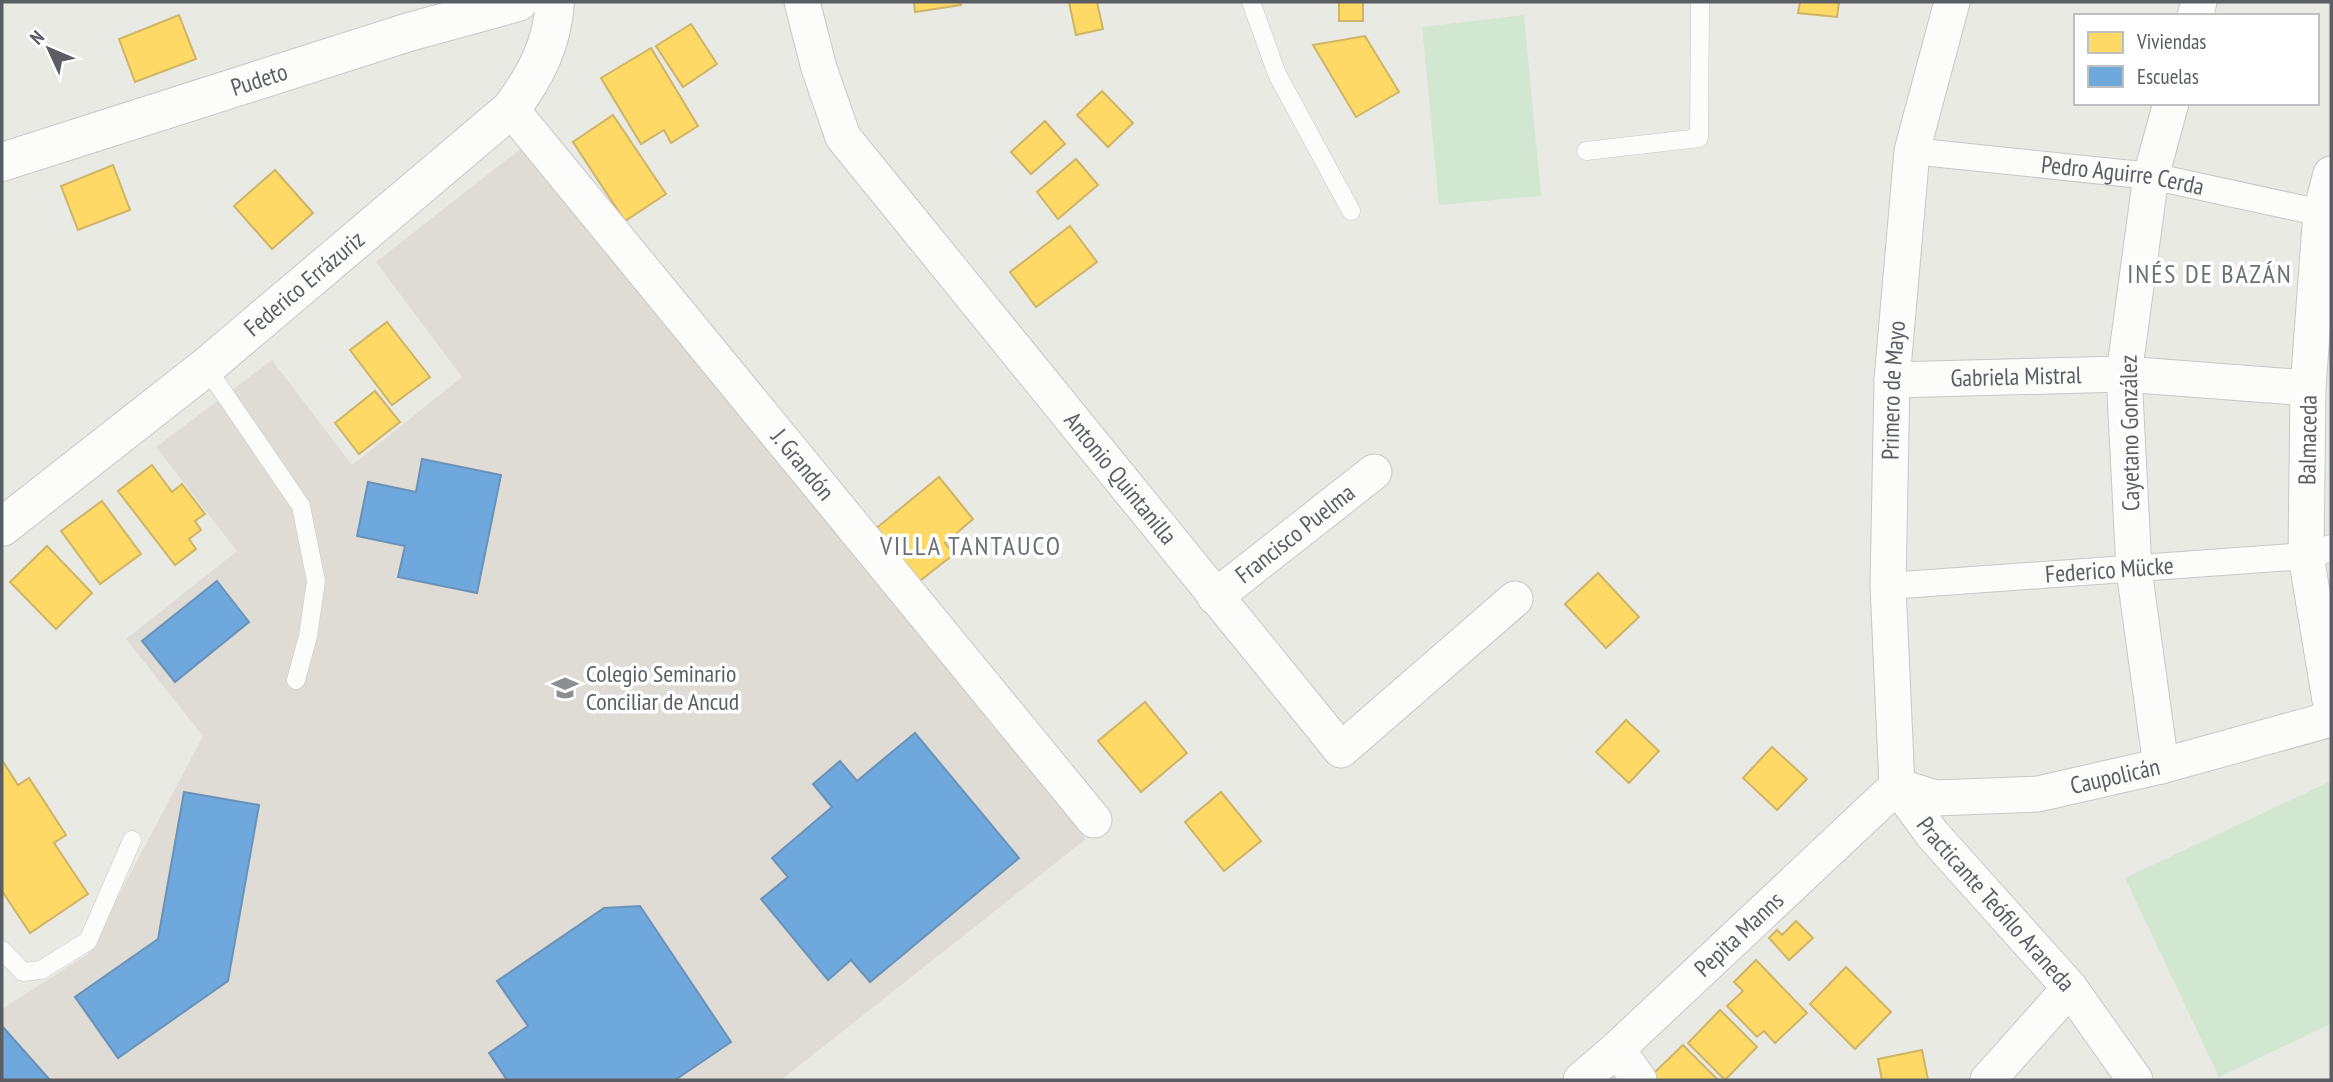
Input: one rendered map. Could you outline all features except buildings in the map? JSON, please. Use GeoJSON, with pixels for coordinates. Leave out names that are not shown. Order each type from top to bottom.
{"type":"FeatureCollection","features":[{"type":"Feature","properties":{"kind":"street","name":"Pudeto"},"geometry":{"type":"LineString","coordinates":[[2,162],[409,32],[518,2]]}},
{"type":"Feature","properties":{"kind":"street","name":"Federico Errázuriz"},"geometry":{"type":"LineString","coordinates":[[2,527],[206,367],[510,109],[533,79],[550,31],[555,2]]}},
{"type":"Feature","properties":{"kind":"street","name":"Antonio Quintanilla"},"geometry":{"type":"LineString","coordinates":[[802,2],[819,68],[843,136],[1341,750],[1515,599]]}},
{"type":"Feature","properties":{"kind":"street","name":"Primero de Mayo"},"geometry":{"type":"LineString","coordinates":[[1897,786],[1888,586],[1892,380],[1912,151],[1952,2]]}},
{"type":"Feature","properties":{"kind":"street","name":"Cayetano González"},"geometry":{"type":"LineString","coordinates":[[2161,766],[2134,569],[2124,374],[2151,176],[2170,105]]}},
{"type":"Feature","properties":{"kind":"street","name":"J. Grandón"},"geometry":{"type":"LineString","coordinates":[[510,109],[1094,820]]}},
{"type":"Feature","properties":{"kind":"street","name":"Pedro Aguirre Cerda"},"geometry":{"type":"LineString","coordinates":[[1912,151],[2151,176],[2326,213]]}},
{"type":"Feature","properties":{"kind":"street","name":"Balmaceda"},"geometry":{"type":"LineString","coordinates":[[2331,174],[2308,388],[2331,706]]}},
{"type":"Feature","properties":{"kind":"street","name":"Gabriela Mistral"},"geometry":{"type":"LineString","coordinates":[[1892,380],[2124,374],[2308,388]]}},
{"type":"Feature","properties":{"kind":"street","name":"Francisco Puelma"},"geometry":{"type":"LineString","coordinates":[[1215,597],[1374,472]]}},
{"type":"Feature","properties":{"kind":"street","name":"Federico Mücke"},"geometry":{"type":"LineString","coordinates":[[1888,586],[2134,569],[2319,552]]}},
{"type":"Feature","properties":{"kind":"street","name":"Caupolicán"},"geometry":{"type":"LineString","coordinates":[[1897,786],[1935,798],[2038,794],[2161,766],[2331,719]]}},
{"type":"Feature","properties":{"kind":"street","name":"Practicante Teófilo Araneda"},"geometry":{"type":"LineString","coordinates":[[1897,786],[1933,835],[2070,988],[1989,1080]]}},
{"type":"Feature","properties":{"kind":"street","name":"Pepita Manns"},"geometry":{"type":"LineString","coordinates":[[1581,1080],[1897,786]]}},
{"type":"Feature","properties":{"kind":"street"},"geometry":{"type":"LineString","coordinates":[[2070,988],[2136,1080]]}},
{"type":"Feature","properties":{"kind":"street"},"geometry":{"type":"LineString","coordinates":[[1617,1049],[1639,1080]]}},
{"type":"Feature","properties":{"kind":"lane"},"geometry":{"type":"LineString","coordinates":[[1251,2],[1277,74],[1351,211]]}},
{"type":"Feature","properties":{"kind":"lane"},"geometry":{"type":"LineString","coordinates":[[1586,151],[1699,138],[1700,2]]}},
{"type":"Feature","properties":{"kind":"lane"},"geometry":{"type":"LineString","coordinates":[[206,367],[301,506],[316,582],[309,636],[296,680]]}},
{"type":"Feature","properties":{"kind":"lane"},"geometry":{"type":"LineString","coordinates":[[2,950],[23,972],[41,970],[88,940],[132,840]]}},
{"type":"Feature","properties":{"kind":"shaded area","name":"Colegio Seminario Conciliar de Ancud"},"geometry":{"type":"Polygon","coordinates":[[[528,143],[1086,839],[781,1080],[2,1080],[2,1009],[88,954],[203,736],[126,639],[237,551],[156,447],[272,360],[352,465],[462,377],[376,262],[528,143]]]}},
{"type":"Feature","properties":{"kind":"green space"},"geometry":{"type":"Polygon","coordinates":[[[1524,15],[1541,196],[1439,205],[1422,27],[1524,15]]]}},
{"type":"Feature","properties":{"kind":"green space"},"geometry":{"type":"Polygon","coordinates":[[[2331,781],[2331,1024],[2219,1077],[2125,878],[2331,781]]]}},
{"type":"Feature","properties":{"kind":"place","name":"Colegio Seminario Conciliar de Ancud"},"geometry":{"type":"Point","coordinates":[565,688]}},
{"type":"Feature","properties":{"kind":"district","name":"INÉS DE BAZÁN"},"geometry":{"type":"Point","coordinates":[2210,274]}},
{"type":"Feature","properties":{"kind":"district","name":"VILLA TANTAUCO"},"geometry":{"type":"Point","coordinates":[971,546]}}]}
